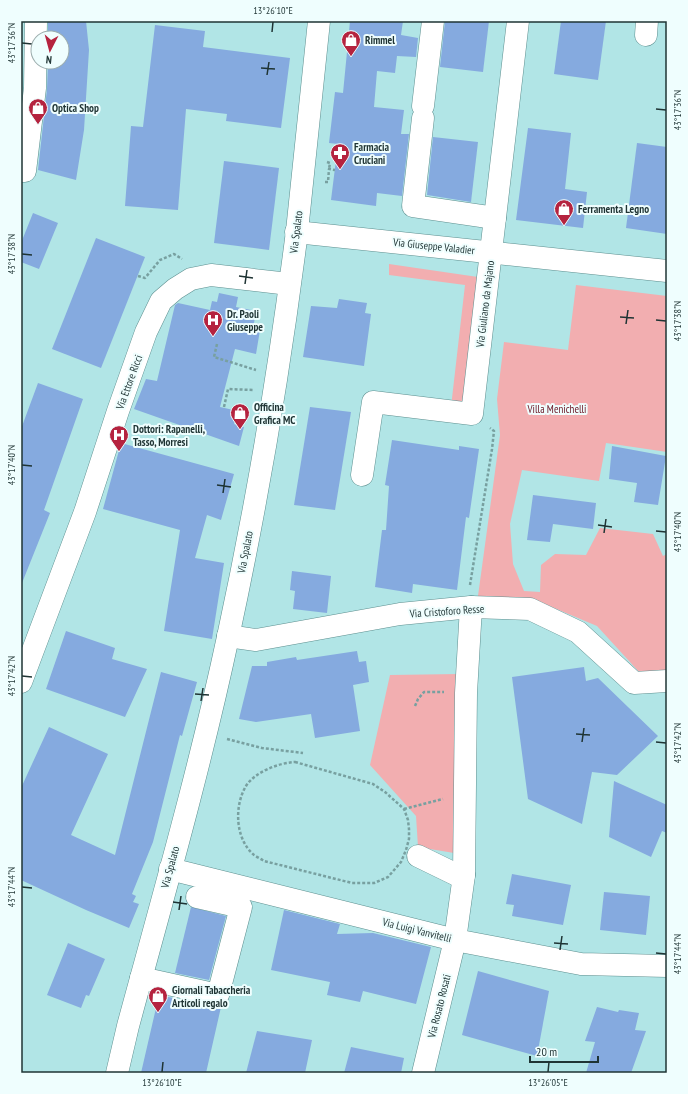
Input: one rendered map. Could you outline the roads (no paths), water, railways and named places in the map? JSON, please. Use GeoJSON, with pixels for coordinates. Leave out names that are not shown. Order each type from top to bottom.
{"type":"FeatureCollection","features":[{"type":"Feature","properties":{"kind":"street"},"geometry":{"type":"LineString","coordinates":[[21,171],[25,171],[35,88],[36,21]]}},
{"type":"Feature","properties":{"kind":"street","name":"Via Spalato"},"geometry":{"type":"LineString","coordinates":[[117,1073],[128,1026],[207,731],[228,636],[264,448],[289,284],[319,21]]}},
{"type":"Feature","properties":{"kind":"street"},"geometry":{"type":"LineString","coordinates":[[433,21],[414,206],[495,218]]}},
{"type":"Feature","properties":{"kind":"street","name":"Via Giuliano da Majano"},"geometry":{"type":"LineString","coordinates":[[362,475],[373,402],[472,414],[518,21]]}},
{"type":"Feature","properties":{"kind":"street","name":"Via Giuseppe Valadier"},"geometry":{"type":"LineString","coordinates":[[296,232],[667,271]]}},
{"type":"Feature","properties":{"kind":"street","name":"Via Ettore Ricci"},"geometry":{"type":"LineString","coordinates":[[21,682],[85,512],[146,332],[161,301],[174,289],[191,279],[211,275],[289,284]]}},
{"type":"Feature","properties":{"kind":"street","name":"Via Cristoforo Resse"},"geometry":{"type":"LineString","coordinates":[[228,636],[256,640],[400,614],[469,607],[530,609],[578,632],[634,683],[667,681]]}},
{"type":"Feature","properties":{"kind":"street","name":"Via Rosato Rosati"},"geometry":{"type":"LineString","coordinates":[[423,1073],[455,940],[464,875],[466,693],[469,607]]}},
{"type":"Feature","properties":{"kind":"street"},"geometry":{"type":"LineString","coordinates":[[418,856],[458,875],[464,875]]}},
{"type":"Feature","properties":{"kind":"street","name":"Via Luigi Vanvitelli"},"geometry":{"type":"LineString","coordinates":[[170,868],[455,940],[581,964],[667,966]]}},
{"type":"Feature","properties":{"kind":"street"},"geometry":{"type":"LineString","coordinates":[[141,978],[218,995],[240,907],[197,897]]}},
{"type":"Feature","properties":{"kind":"street"},"geometry":{"type":"LineString","coordinates":[[101,1073],[128,1026]]}},
{"type":"Feature","properties":{"kind":"place","name":"Rimmel"},"geometry":{"type":"Point","coordinates":[351,57]}},
{"type":"Feature","properties":{"kind":"place","name":"Optica Shop"},"geometry":{"type":"Point","coordinates":[38,125]}},
{"type":"Feature","properties":{"kind":"place","name":"Farmacia Cruciani"},"geometry":{"type":"Point","coordinates":[340,170]}},
{"type":"Feature","properties":{"kind":"place","name":"Ferramenta Legno"},"geometry":{"type":"Point","coordinates":[564,226]}},
{"type":"Feature","properties":{"kind":"place","name":"Dr. Paoli Giuseppe"},"geometry":{"type":"Point","coordinates":[213,337]}},
{"type":"Feature","properties":{"kind":"place","name":"Officina Grafica MC"},"geometry":{"type":"Point","coordinates":[240,430]}},
{"type":"Feature","properties":{"kind":"place","name":"Dottori: Rapanelli, Tasso, Morresi"},"geometry":{"type":"Point","coordinates":[119,452]}},
{"type":"Feature","properties":{"kind":"place","name":"Giornali Tabaccheria Articoli regalo"},"geometry":{"type":"Point","coordinates":[158,1013]}},
{"type":"Feature","properties":{"kind":"park label","name":"Villa Menichelli"},"geometry":{"type":"Point","coordinates":[557,409]}}]}
